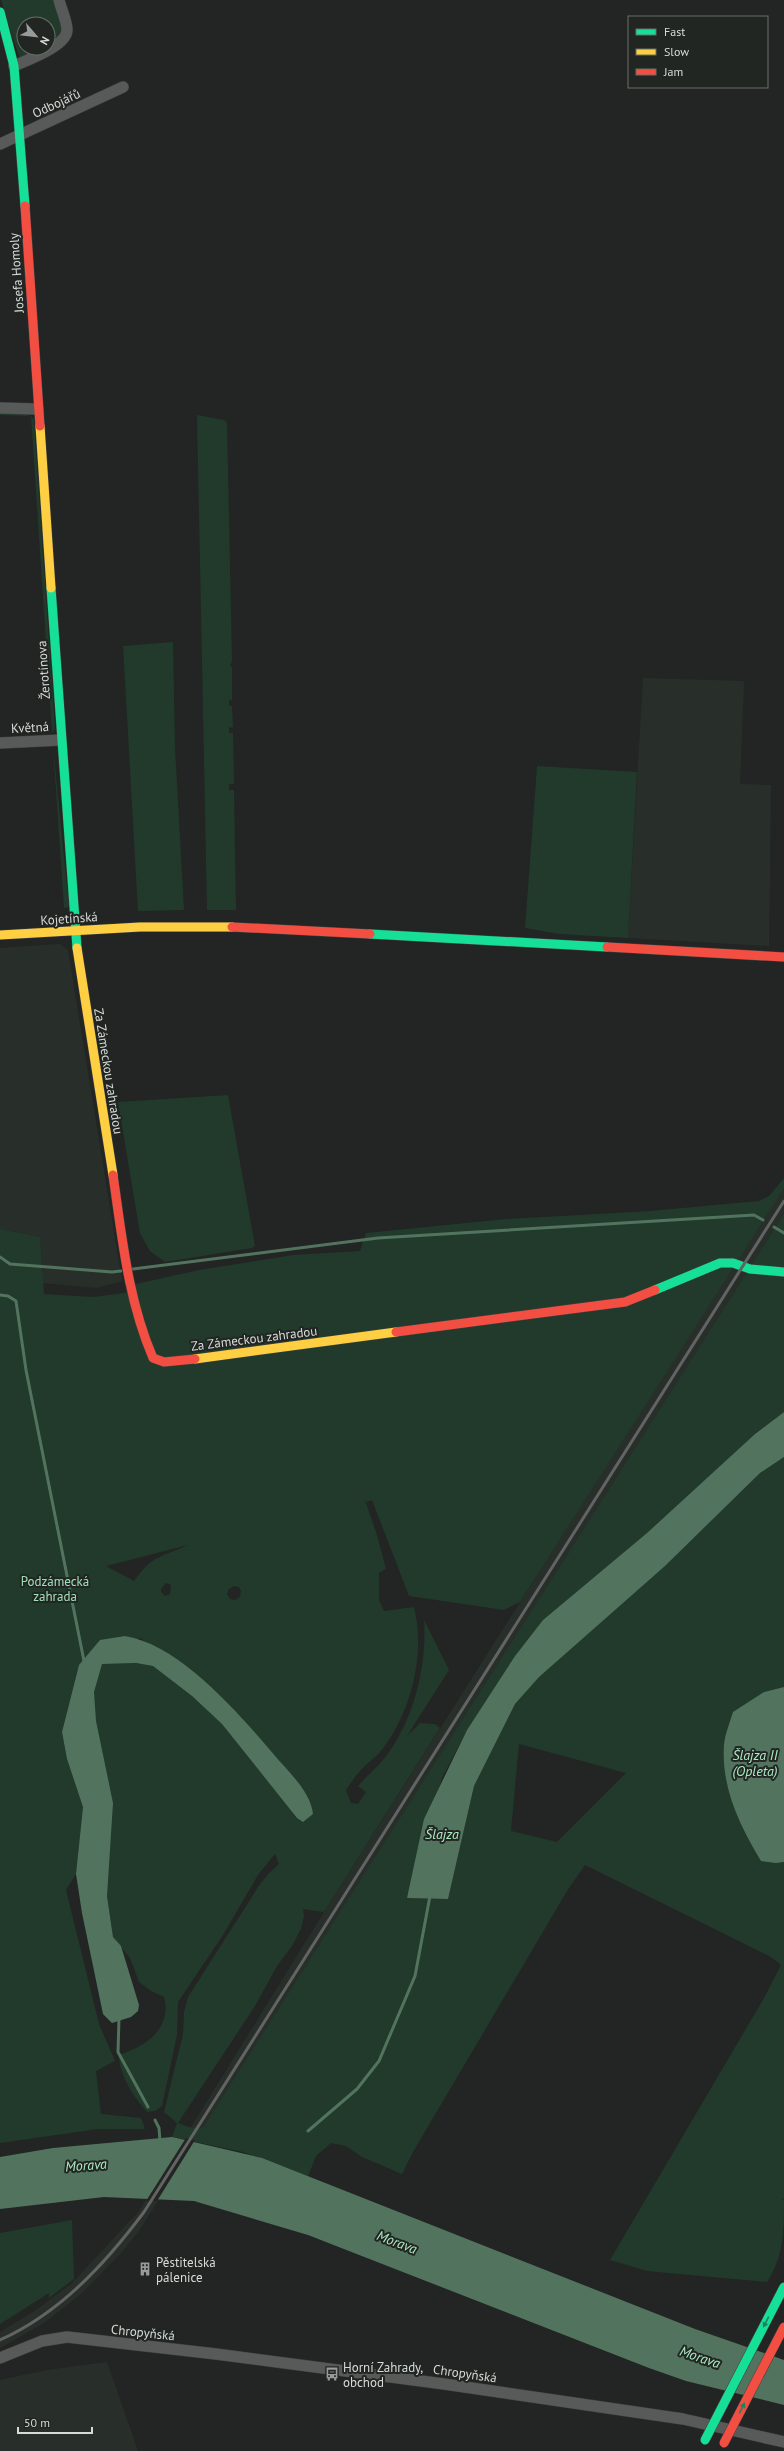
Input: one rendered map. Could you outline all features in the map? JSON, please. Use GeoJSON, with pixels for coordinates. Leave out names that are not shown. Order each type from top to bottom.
{"type":"FeatureCollection","features":[{"type":"Feature","properties":{"kind":"main road","name":"Josefa Homoly"},"geometry":{"type":"LineString","coordinates":[[0,12],[14,66],[38,409]]}},
{"type":"Feature","properties":{"kind":"main road","name":"Žerotínova"},"geometry":{"type":"LineString","coordinates":[[38,409],[74,930]]}},
{"type":"Feature","properties":{"kind":"main road","name":"Kojetínská"},"geometry":{"type":"LineString","coordinates":[[0,935],[140,927],[249,927],[784,957]]}},
{"type":"Feature","properties":{"kind":"main road","name":"Za Zámeckou zahradou"},"geometry":{"type":"LineString","coordinates":[[74,930],[130,1286],[140,1328],[152,1358],[164,1362],[186,1360],[625,1302],[720,1263],[733,1263],[750,1269],[784,1272]]}},
{"type":"Feature","properties":{"kind":"main road"},"geometry":{"type":"LineString","coordinates":[[705,2440],[784,2287]]}},
{"type":"Feature","properties":{"kind":"main road"},"geometry":{"type":"LineString","coordinates":[[724,2443],[784,2327]]}},
{"type":"Feature","properties":{"kind":"street"},"geometry":{"type":"LineString","coordinates":[[14,66],[59,44],[65,38],[67,31],[59,0]]}},
{"type":"Feature","properties":{"kind":"street","name":"Odbojářů"},"geometry":{"type":"LineString","coordinates":[[0,144],[123,87]]}},
{"type":"Feature","properties":{"kind":"street"},"geometry":{"type":"LineString","coordinates":[[0,408],[38,409]]}},
{"type":"Feature","properties":{"kind":"street","name":"Květná"},"geometry":{"type":"LineString","coordinates":[[0,743],[61,740]]}},
{"type":"Feature","properties":{"kind":"street","name":"Chropyňská"},"geometry":{"type":"LineString","coordinates":[[0,2358],[42,2341],[67,2337],[216,2354],[460,2386],[683,2419],[784,2442]]}},
{"type":"Feature","properties":{"kind":"shaded area"},"geometry":{"type":"Polygon","coordinates":[[[643,678],[744,681],[740,784],[771,785],[769,946],[628,938],[643,678]]]}},
{"type":"Feature","properties":{"kind":"shaded area"},"geometry":{"type":"Polygon","coordinates":[[[60,944],[68,950],[122,1281],[97,1288],[43,1283],[40,1237],[1,1229],[0,948],[60,944]]]}},
{"type":"Feature","properties":{"kind":"shaded area"},"geometry":{"type":"Polygon","coordinates":[[[784,1188],[784,1214],[139,2231],[122,2252],[81,2294],[44,2323],[0,2348],[0,2332],[36,2310],[72,2283],[139,2211],[324,1912],[765,1215],[784,1188]]]}},
{"type":"Feature","properties":{"kind":"shaded area"},"geometry":{"type":"Polygon","coordinates":[[[107,2362],[138,2451],[0,2451],[0,2380],[47,2370],[107,2362]]]}},
{"type":"Feature","properties":{"kind":"green space"},"geometry":{"type":"Polygon","coordinates":[[[1,0],[57,0],[64,32],[56,40],[56,16],[16,16],[16,48],[1,0]]]}},
{"type":"Feature","properties":{"kind":"green space"},"geometry":{"type":"Polygon","coordinates":[[[19,56],[28,56],[23,58],[19,56]]]}},
{"type":"Feature","properties":{"kind":"green space"},"geometry":{"type":"Polygon","coordinates":[[[0,413],[23,413],[29,416],[0,415],[0,413]]]}},
{"type":"Feature","properties":{"kind":"green space"},"geometry":{"type":"Polygon","coordinates":[[[197,415],[224,420],[227,423],[232,661],[230,666],[232,667],[232,700],[229,700],[229,706],[232,706],[233,727],[229,728],[229,733],[233,733],[234,784],[229,784],[229,790],[234,790],[236,910],[207,910],[197,415]]]}},
{"type":"Feature","properties":{"kind":"green space"},"geometry":{"type":"Polygon","coordinates":[[[31,417],[34,420],[55,729],[52,733],[31,417]]]}},
{"type":"Feature","properties":{"kind":"green space"},"geometry":{"type":"Polygon","coordinates":[[[173,642],[175,747],[184,910],[138,911],[123,646],[173,642]]]}},
{"type":"Feature","properties":{"kind":"green space"},"geometry":{"type":"Polygon","coordinates":[[[53,746],[69,907],[64,908],[53,746]]]}},
{"type":"Feature","properties":{"kind":"green space"},"geometry":{"type":"Polygon","coordinates":[[[537,766],[637,772],[628,938],[560,934],[525,928],[537,766]]]}},
{"type":"Feature","properties":{"kind":"green space"},"geometry":{"type":"Polygon","coordinates":[[[228,1095],[255,1246],[252,1248],[165,1262],[150,1251],[140,1233],[118,1102],[228,1095]]]}},
{"type":"Feature","properties":{"kind":"green space","name":"Podzámecká zahrada"},"geometry":{"type":"Polygon","coordinates":[[[784,1178],[784,1188],[520,1602],[504,1610],[409,1596],[372,1500],[364,1503],[366,1503],[377,1535],[386,1569],[379,1573],[379,1600],[384,1611],[414,1607],[418,1644],[417,1663],[408,1701],[392,1736],[381,1751],[359,1772],[346,1790],[351,1803],[358,1804],[366,1792],[358,1786],[388,1754],[407,1720],[418,1688],[423,1653],[424,1620],[449,1670],[407,1736],[420,1723],[435,1724],[440,1728],[324,1912],[303,1909],[304,1916],[301,1929],[292,1946],[277,1966],[255,2006],[178,2123],[192,2128],[203,2128],[784,1214],[784,1412],[755,1434],[647,1533],[543,1620],[515,1656],[467,1730],[442,1778],[407,1898],[448,1899],[474,1786],[515,1704],[538,1677],[665,1566],[760,1473],[784,1457],[784,1687],[764,1692],[776,1863],[784,1862],[784,2199],[782,2199],[784,2200],[784,2211],[780,2253],[773,2272],[767,2282],[647,2271],[610,2260],[764,1998],[781,1965],[771,1957],[585,1865],[567,1891],[413,2152],[402,2174],[362,2157],[346,2146],[331,2143],[316,2156],[308,2176],[243,2152],[172,2137],[177,2123],[164,2112],[183,2034],[184,2012],[188,1997],[258,1887],[268,1874],[279,1864],[275,1854],[258,1875],[223,1935],[178,2002],[177,2035],[162,2106],[155,2111],[147,2112],[132,2093],[124,2078],[119,2055],[139,2047],[155,2035],[164,2018],[164,1997],[151,1991],[139,1982],[130,1958],[113,1937],[107,1896],[91,1713],[94,1688],[102,1664],[136,1663],[153,1666],[192,1696],[222,1724],[297,1818],[313,1814],[141,1638],[79,1665],[62,1732],[67,1759],[83,1807],[76,1874],[66,1890],[99,2024],[115,2061],[96,2071],[101,2114],[141,2118],[145,2129],[98,2129],[0,2143],[0,1219],[1,1229],[40,1237],[44,1294],[93,1297],[125,1293],[136,1284],[199,1270],[293,1255],[360,1251],[366,1233],[506,1219],[650,1211],[759,1201],[769,1196],[784,1178]],[[188,1545],[106,1566],[134,1581],[140,1572],[152,1561],[188,1545]],[[166,1583],[161,1589],[161,1592],[165,1596],[170,1594],[171,1585],[166,1583]],[[234,1586],[229,1589],[227,1594],[230,1599],[235,1600],[240,1597],[241,1591],[239,1587],[234,1586]],[[519,1744],[511,1831],[557,1842],[626,1773],[519,1744]]]}},
{"type":"Feature","properties":{"kind":"green space"},"geometry":{"type":"Polygon","coordinates":[[[72,2220],[74,2279],[49,2298],[49,2293],[0,2324],[0,2233],[72,2220]]]}},
{"type":"Feature","properties":{"kind":"water","name":"Šlajza"},"geometry":{"type":"Polygon","coordinates":[[[784,1412],[784,1457],[760,1473],[665,1566],[539,1677],[515,1704],[474,1786],[448,1899],[407,1898],[424,1819],[467,1730],[515,1656],[543,1620],[647,1533],[755,1434],[784,1412]]]}},
{"type":"Feature","properties":{"kind":"water"},"geometry":{"type":"Polygon","coordinates":[[[125,1636],[146,1642],[167,1653],[188,1667],[208,1684],[245,1722],[293,1777],[308,1798],[313,1814],[303,1822],[297,1818],[222,1724],[192,1696],[153,1666],[136,1663],[102,1664],[94,1692],[96,1721],[113,1803],[107,1896],[113,1937],[121,1946],[139,2005],[138,2011],[131,2017],[112,2023],[103,2014],[82,1913],[76,1874],[83,1807],[67,1759],[62,1732],[79,1665],[100,1640],[125,1636]]]}},
{"type":"Feature","properties":{"kind":"water","name":"Šlajza II (Opleta)"},"geometry":{"type":"Polygon","coordinates":[[[784,1687],[784,1862],[776,1863],[761,1861],[739,1820],[729,1791],[726,1776],[724,1745],[726,1732],[733,1712],[764,1692],[784,1687]]]}},
{"type":"Feature","properties":{"kind":"water","name":"Morava"},"geometry":{"type":"Polygon","coordinates":[[[172,2137],[262,2158],[695,2329],[784,2360],[784,2405],[686,2381],[649,2368],[308,2235],[194,2201],[104,2197],[0,2209],[0,2157],[53,2148],[172,2137]]]}},
{"type":"Feature","properties":{"kind":"pier"},"geometry":{"type":"Polygon","coordinates":[[[186,2138],[195,2140],[157,2201],[146,2201],[186,2138]]]}},
{"type":"Feature","properties":{"kind":"waterway"},"geometry":{"type":"LineString","coordinates":[[133,1269],[378,1238],[754,1215],[763,1220]]}},
{"type":"Feature","properties":{"kind":"waterway"},"geometry":{"type":"LineString","coordinates":[[774,1227],[784,1233]]}},
{"type":"Feature","properties":{"kind":"waterway"},"geometry":{"type":"LineString","coordinates":[[0,1257],[10,1264],[112,1272],[121,1271]]}},
{"type":"Feature","properties":{"kind":"waterway"},"geometry":{"type":"LineString","coordinates":[[0,1295],[8,1296],[16,1301],[26,1370],[84,1661]]}},
{"type":"Feature","properties":{"kind":"waterway"},"geometry":{"type":"LineString","coordinates":[[308,2131],[357,2089],[379,2061],[415,1976],[430,1896]]}},
{"type":"Feature","properties":{"kind":"waterway"},"geometry":{"type":"LineString","coordinates":[[119,2018],[118,2052],[148,2107]]}},
{"type":"Feature","properties":{"kind":"waterway"},"geometry":{"type":"LineString","coordinates":[[155,2120],[159,2128],[160,2141]]}},
{"type":"Feature","properties":{"kind":"railway"},"geometry":{"type":"LineString","coordinates":[[0,2340],[22,2329],[62,2301],[97,2268],[144,2212],[784,1201]]}},
{"type":"Feature","properties":{"kind":"traffic: fast"},"geometry":{"type":"LineString","coordinates":[[0,12],[14,66],[25,206]]}},
{"type":"Feature","properties":{"kind":"traffic: fast"},"geometry":{"type":"LineString","coordinates":[[51,588],[77,948]]}},
{"type":"Feature","properties":{"kind":"traffic: fast"},"geometry":{"type":"LineString","coordinates":[[370,934],[607,947]]}},
{"type":"Feature","properties":{"kind":"traffic: fast"},"geometry":{"type":"LineString","coordinates":[[655,1290],[720,1263],[733,1263],[750,1269],[784,1272]]}},
{"type":"Feature","properties":{"kind":"traffic: fast"},"geometry":{"type":"LineString","coordinates":[[705,2440],[784,2287]]}},
{"type":"Feature","properties":{"kind":"traffic: slow"},"geometry":{"type":"LineString","coordinates":[[40,426],[51,588]]}},
{"type":"Feature","properties":{"kind":"traffic: slow"},"geometry":{"type":"LineString","coordinates":[[0,935],[140,927],[232,927]]}},
{"type":"Feature","properties":{"kind":"traffic: slow"},"geometry":{"type":"LineString","coordinates":[[77,948],[113,1175]]}},
{"type":"Feature","properties":{"kind":"traffic: slow"},"geometry":{"type":"LineString","coordinates":[[195,1359],[396,1332]]}},
{"type":"Feature","properties":{"kind":"traffic: jam"},"geometry":{"type":"LineString","coordinates":[[25,206],[40,426]]}},
{"type":"Feature","properties":{"kind":"traffic: jam"},"geometry":{"type":"LineString","coordinates":[[232,927],[370,934]]}},
{"type":"Feature","properties":{"kind":"traffic: jam"},"geometry":{"type":"LineString","coordinates":[[607,947],[784,957]]}},
{"type":"Feature","properties":{"kind":"traffic: jam"},"geometry":{"type":"LineString","coordinates":[[113,1175],[123,1245],[137,1314],[153,1358],[164,1362],[195,1359]]}},
{"type":"Feature","properties":{"kind":"traffic: jam"},"geometry":{"type":"LineString","coordinates":[[396,1332],[625,1302],[655,1290]]}},
{"type":"Feature","properties":{"kind":"traffic: jam"},"geometry":{"type":"LineString","coordinates":[[724,2443],[784,2327]]}},
{"type":"Feature","properties":{"kind":"place","name":"Pěstitelská pálenice"},"geometry":{"type":"Point","coordinates":[145,2269]}},
{"type":"Feature","properties":{"kind":"place","name":"Horní Zahrady, obchod"},"geometry":{"type":"Point","coordinates":[332,2374]}}]}
